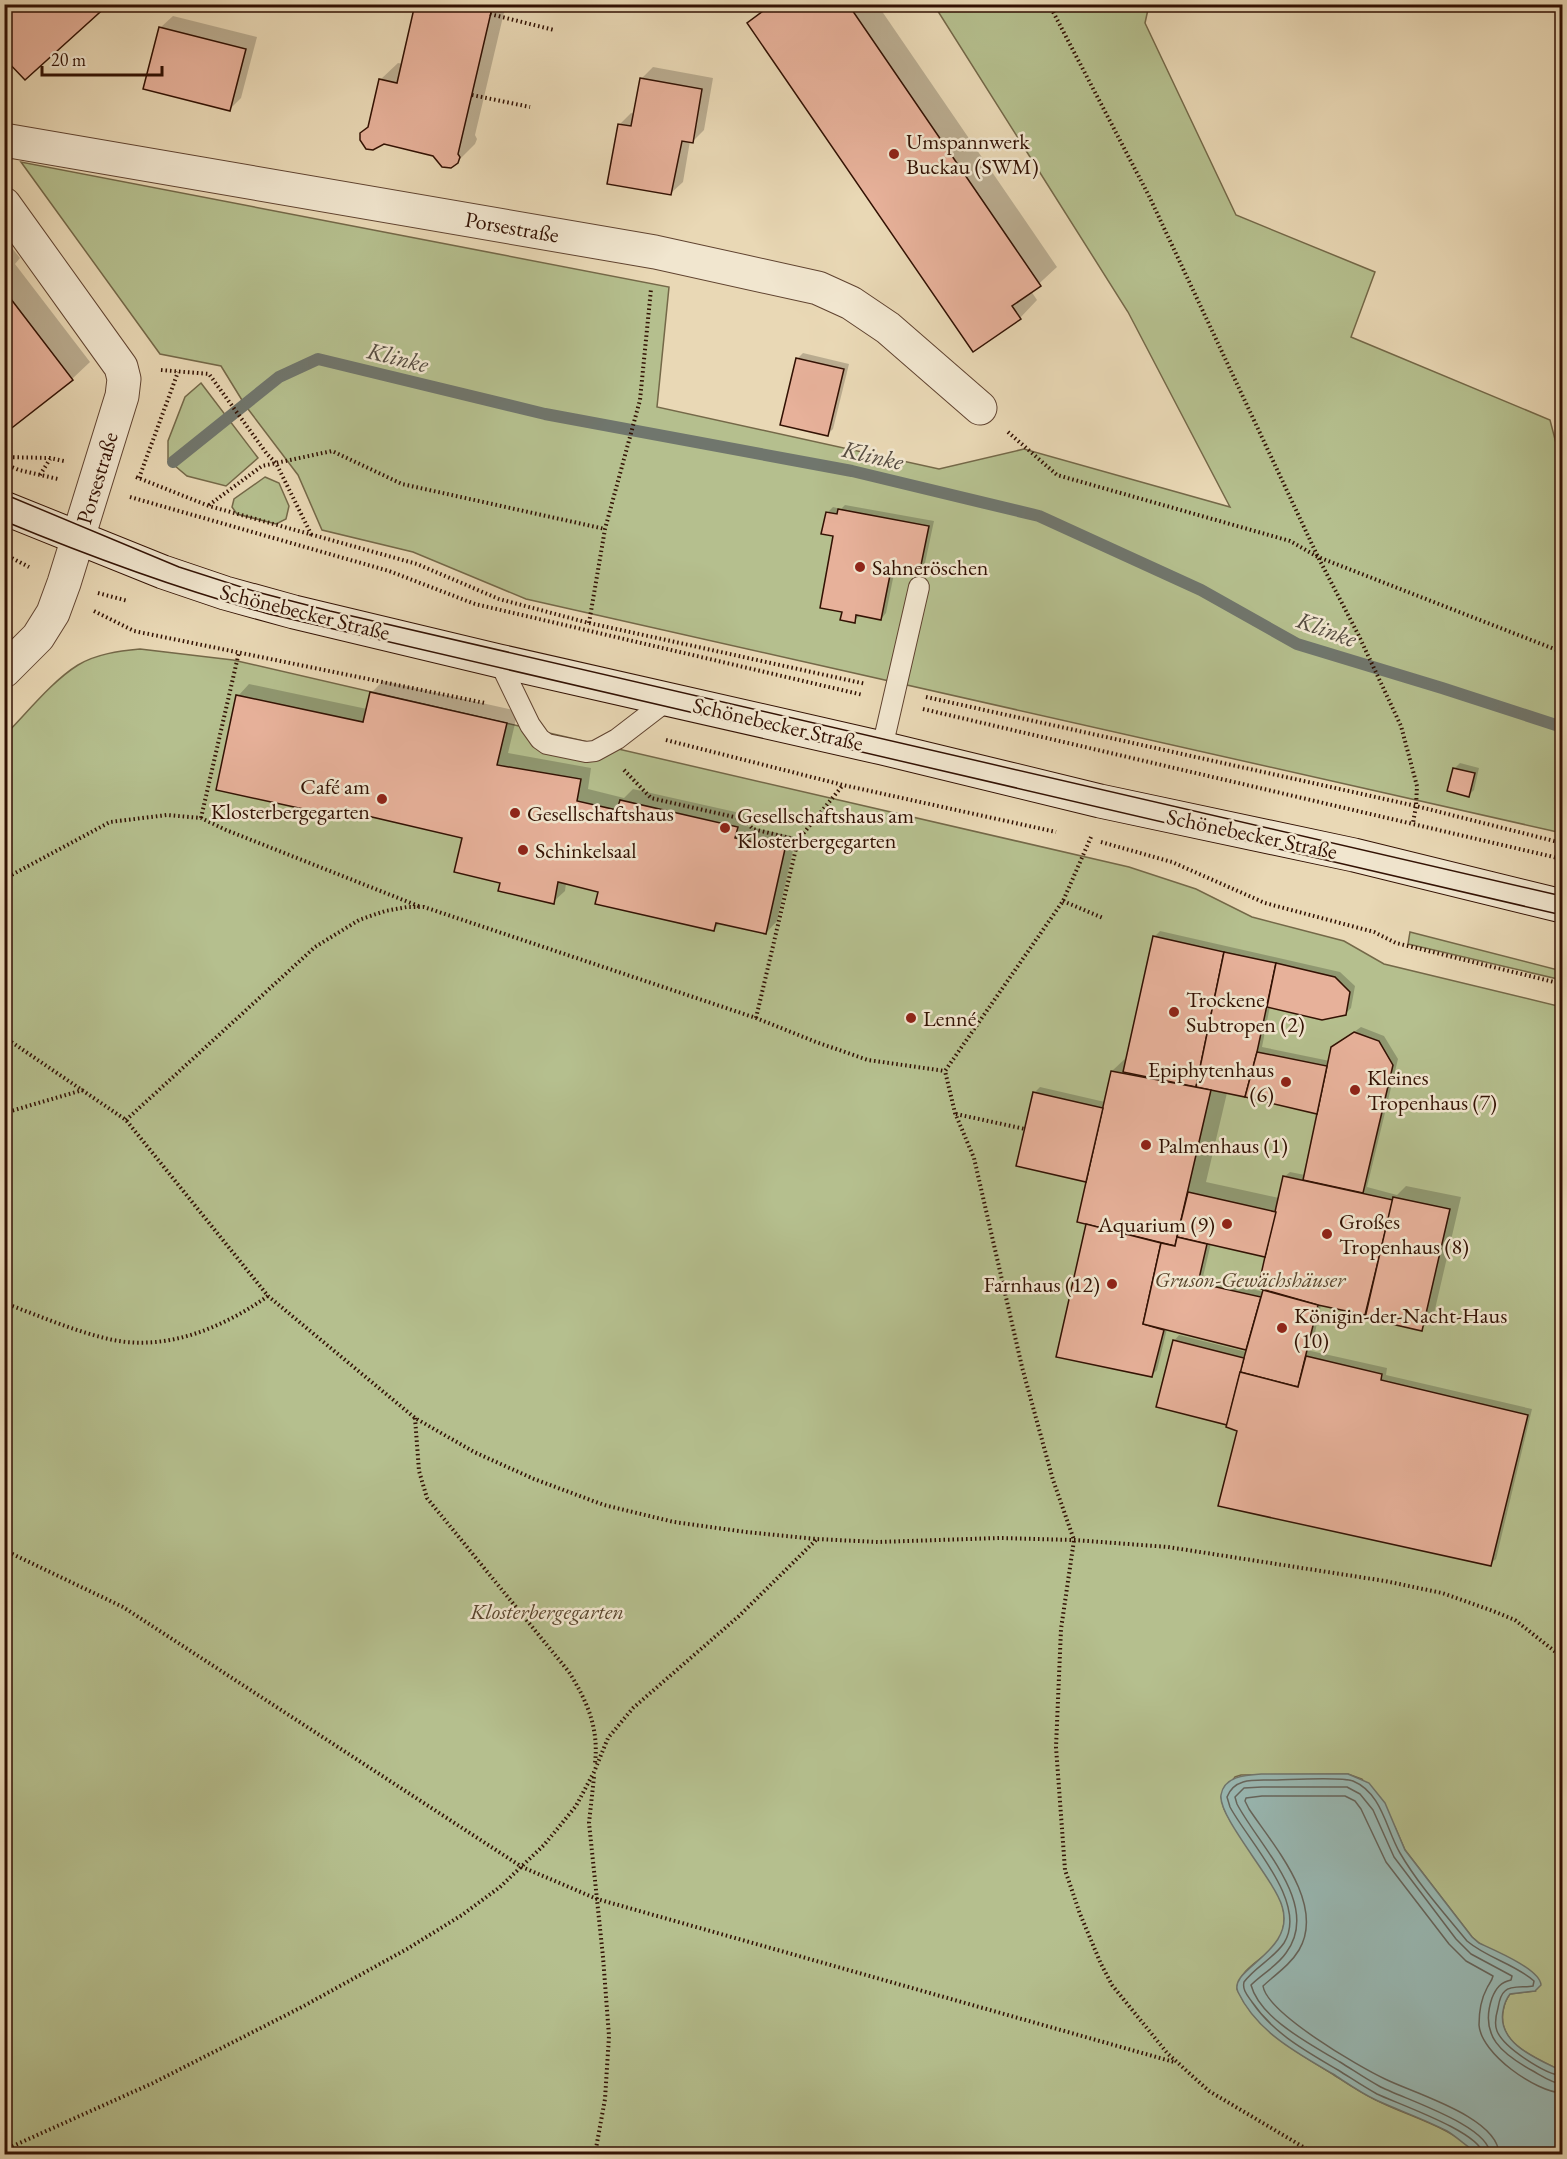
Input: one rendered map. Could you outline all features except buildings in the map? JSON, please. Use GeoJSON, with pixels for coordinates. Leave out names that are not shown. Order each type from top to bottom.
{"type":"FeatureCollection","features":[{"type":"Feature","properties":{"kind":"main road","name":"Porsestraße"},"geometry":{"type":"LineString","coordinates":[[4,140],[655,252],[792,280],[836,295],[888,328],[980,408]]}},
{"type":"Feature","properties":{"kind":"main road"},"geometry":{"type":"LineString","coordinates":[[4,204],[121,367]]}},
{"type":"Feature","properties":{"kind":"main road","name":"Porsestraße"},"geometry":{"type":"LineString","coordinates":[[4,671],[38,637],[48,622],[64,583],[123,391],[124,379],[121,367]]}},
{"type":"Feature","properties":{"kind":"main road","name":"Schönebecker Straße"},"geometry":{"type":"LineString","coordinates":[[4,508],[163,572],[225,593],[294,612],[882,748],[1100,801],[1354,855],[1563,906]]}},
{"type":"Feature","properties":{"kind":"lane"},"geometry":{"type":"LineString","coordinates":[[882,748],[919,587]]}},
{"type":"Feature","properties":{"kind":"lane"},"geometry":{"type":"LineString","coordinates":[[499,661],[522,711],[545,743],[586,752],[603,747],[669,699]]}},
{"type":"Feature","properties":{"kind":"path"},"geometry":{"type":"LineString","coordinates":[[1048,4],[1149,196],[1318,557],[1358,634],[1401,726],[1417,786],[1413,823]]}},
{"type":"Feature","properties":{"kind":"path"},"geometry":{"type":"LineString","coordinates":[[490,14],[554,30]]}},
{"type":"Feature","properties":{"kind":"path"},"geometry":{"type":"LineString","coordinates":[[472,95],[530,107]]}},
{"type":"Feature","properties":{"kind":"path"},"geometry":{"type":"LineString","coordinates":[[589,623],[605,529],[640,400],[655,252]]}},
{"type":"Feature","properties":{"kind":"path"},"geometry":{"type":"LineString","coordinates":[[121,367],[209,375],[276,463],[312,536]]}},
{"type":"Feature","properties":{"kind":"path","name":"Porsestraße"},"geometry":{"type":"LineString","coordinates":[[139,478],[178,372]]}},
{"type":"Feature","properties":{"kind":"path"},"geometry":{"type":"LineString","coordinates":[[980,408],[1057,475],[1290,541],[1318,557],[1563,652]]}},
{"type":"Feature","properties":{"kind":"path"},"geometry":{"type":"LineString","coordinates":[[208,506],[262,466],[332,452],[402,484],[605,529]]}},
{"type":"Feature","properties":{"kind":"path"},"geometry":{"type":"LineString","coordinates":[[4,457],[50,458],[139,478],[208,506],[417,564],[499,599],[589,623],[1416,806],[1563,843]]}},
{"type":"Feature","properties":{"kind":"path"},"geometry":{"type":"LineString","coordinates":[[4,464],[19,470]]}},
{"type":"Feature","properties":{"kind":"path"},"geometry":{"type":"LineString","coordinates":[[4,554],[34,569]]}},
{"type":"Feature","properties":{"kind":"path"},"geometry":{"type":"LineString","coordinates":[[93,610],[134,631],[240,651],[522,711]]}},
{"type":"Feature","properties":{"kind":"path"},"geometry":{"type":"LineString","coordinates":[[201,818],[240,651]]}},
{"type":"Feature","properties":{"kind":"path","name":"Schönebecker Straße"},"geometry":{"type":"LineString","coordinates":[[682,744],[843,784],[1057,832]]}},
{"type":"Feature","properties":{"kind":"path"},"geometry":{"type":"LineString","coordinates":[[603,747],[651,798],[743,819],[753,830],[798,840]]}},
{"type":"Feature","properties":{"kind":"path"},"geometry":{"type":"LineString","coordinates":[[756,1018],[798,840],[843,784]]}},
{"type":"Feature","properties":{"kind":"path"},"geometry":{"type":"LineString","coordinates":[[1100,801],[1091,840],[1063,901],[945,1071],[955,1113],[974,1158],[1022,1367],[1053,1480],[1074,1540],[1061,1629],[1056,1747],[1065,1870],[1101,1964],[1112,1985],[1146,2029],[1209,2091],[1316,2154]]}},
{"type":"Feature","properties":{"kind":"path"},"geometry":{"type":"LineString","coordinates":[[4,879],[110,822],[167,815],[201,818],[424,908],[756,1018],[868,1060],[945,1071]]}},
{"type":"Feature","properties":{"kind":"path","name":"Schönebecker Straße"},"geometry":{"type":"LineString","coordinates":[[1079,837],[1172,862],[1265,903],[1374,932],[1396,943],[1563,984]]}},
{"type":"Feature","properties":{"kind":"path"},"geometry":{"type":"LineString","coordinates":[[1063,901],[1103,918]]}},
{"type":"Feature","properties":{"kind":"path"},"geometry":{"type":"LineString","coordinates":[[126,1120],[315,947],[359,920],[406,907],[424,908]]}},
{"type":"Feature","properties":{"kind":"path"},"geometry":{"type":"LineString","coordinates":[[4,1037],[126,1120],[268,1296],[415,1418],[474,1452],[534,1479],[604,1505],[674,1522],[746,1532],[878,1542],[999,1538],[1074,1540],[1168,1547],[1385,1581],[1442,1593],[1515,1620],[1563,1657]]}},
{"type":"Feature","properties":{"kind":"path"},"geometry":{"type":"LineString","coordinates":[[4,1113],[83,1090]]}},
{"type":"Feature","properties":{"kind":"path"},"geometry":{"type":"LineString","coordinates":[[955,1113],[1025,1129]]}},
{"type":"Feature","properties":{"kind":"path"},"geometry":{"type":"LineString","coordinates":[[4,1303],[95,1335],[115,1340],[152,1342],[186,1336],[221,1324],[246,1312],[268,1296]]}},
{"type":"Feature","properties":{"kind":"path"},"geometry":{"type":"LineString","coordinates":[[415,1418],[419,1472],[427,1498],[562,1662],[575,1682],[593,1719],[597,1748],[589,1823],[609,2036],[605,2099],[595,2154]]}},
{"type":"Feature","properties":{"kind":"path"},"geometry":{"type":"LineString","coordinates":[[4,2150],[153,2083],[355,1979],[462,1915],[500,1887],[544,1845],[576,1806],[594,1772],[608,1738],[633,1708],[740,1616],[816,1539]]}},
{"type":"Feature","properties":{"kind":"path"},"geometry":{"type":"LineString","coordinates":[[4,1550],[123,1607],[522,1867],[597,1899],[1178,2063]]}},
{"type":"Feature","properties":{"kind":"green space"},"geometry":{"type":"Polygon","coordinates":[[[934,5],[1149,5],[1145,23],[1236,215],[1375,272],[1351,337],[1550,420],[1562,466],[1562,833],[526,599],[413,552],[322,530],[298,475],[245,405],[221,366],[160,354],[21,162],[669,287],[657,407],[939,469],[1024,449],[1230,507],[1128,312],[934,5]]]}},
{"type":"Feature","properties":{"kind":"green space"},"geometry":{"type":"Polygon","coordinates":[[[201,383],[258,458],[226,486],[187,476],[168,460],[168,441],[185,397],[201,383]]]}},
{"type":"Feature","properties":{"kind":"green space"},"geometry":{"type":"Polygon","coordinates":[[[265,477],[279,483],[289,506],[286,519],[276,524],[237,514],[232,507],[234,499],[265,477]]]}},
{"type":"Feature","properties":{"kind":"green space","name":"Klosterbergegarten"},"geometry":{"type":"Polygon","coordinates":[[[140,649],[233,660],[1129,867],[1196,889],[1252,917],[1344,941],[1384,964],[1562,1007],[1562,2071],[1531,2056],[1513,2042],[1506,2033],[1503,2011],[1510,1994],[1535,1991],[1472,1937],[1405,1850],[1395,1827],[1362,1779],[1348,1774],[1241,1775],[1235,1777],[1221,1797],[1230,1820],[1260,1863],[1280,1898],[1284,1913],[1283,1930],[1279,1940],[1268,1953],[1246,1971],[1239,1982],[1237,1989],[1254,2016],[1277,2038],[1357,2090],[1442,2129],[1468,2144],[1479,2154],[5,2154],[4,736],[49,689],[78,665],[100,656],[140,649]]]}},
{"type":"Feature","properties":{"kind":"green space"},"geometry":{"type":"Polygon","coordinates":[[[1410,932],[1562,971],[1562,980],[1408,944],[1410,932]]]}},
{"type":"Feature","properties":{"kind":"water"},"geometry":{"type":"Polygon","coordinates":[[[1262,1774],[1348,1774],[1369,1783],[1385,1803],[1405,1850],[1472,1937],[1525,1967],[1539,1979],[1541,1985],[1535,1991],[1510,1994],[1503,2011],[1503,2023],[1506,2033],[1521,2049],[1562,2071],[1562,2154],[1486,2155],[1477,2153],[1447,2131],[1359,2091],[1279,2040],[1256,2019],[1238,1992],[1237,1984],[1242,1975],[1272,1947],[1280,1936],[1284,1922],[1282,1906],[1269,1880],[1228,1818],[1222,1805],[1221,1795],[1226,1784],[1231,1780],[1262,1774]]]}},
{"type":"Feature","properties":{"kind":"waterway","name":"Klinke"},"geometry":{"type":"LineString","coordinates":[[173,462],[279,377],[318,359],[545,414],[852,471],[1039,516],[1201,590],[1297,644],[1562,727]]}},
{"type":"Feature","properties":{"kind":"tram line"},"geometry":{"type":"LineString","coordinates":[[4,494],[179,567],[257,592],[330,611],[1562,896]]}},
{"type":"Feature","properties":{"kind":"tram line"},"geometry":{"type":"LineString","coordinates":[[4,521],[135,572],[269,614],[1562,915]]}},
{"type":"Feature","properties":{"kind":"place","name":"Umspannwerk Buckau (SWM)"},"geometry":{"type":"Point","coordinates":[894,154]}},
{"type":"Feature","properties":{"kind":"place","name":"Sahneröschen"},"geometry":{"type":"Point","coordinates":[860,567]}},
{"type":"Feature","properties":{"kind":"place","name":"Café am Klosterbergegarten"},"geometry":{"type":"Point","coordinates":[382,799]}},
{"type":"Feature","properties":{"kind":"place","name":"Gesellschaftshaus"},"geometry":{"type":"Point","coordinates":[515,813]}},
{"type":"Feature","properties":{"kind":"place","name":"Gesellschaftshaus am Klosterbergegarten"},"geometry":{"type":"Point","coordinates":[725,828]}},
{"type":"Feature","properties":{"kind":"place","name":"Schinkelsaal"},"geometry":{"type":"Point","coordinates":[523,850]}},
{"type":"Feature","properties":{"kind":"place","name":"Trockene Subtropen (2)"},"geometry":{"type":"Point","coordinates":[1174,1012]}},
{"type":"Feature","properties":{"kind":"place","name":"Lenné"},"geometry":{"type":"Point","coordinates":[911,1018]}},
{"type":"Feature","properties":{"kind":"place","name":"Epiphytenhaus (6)"},"geometry":{"type":"Point","coordinates":[1286,1082]}},
{"type":"Feature","properties":{"kind":"place","name":"Kleines Tropenhaus (7)"},"geometry":{"type":"Point","coordinates":[1355,1090]}},
{"type":"Feature","properties":{"kind":"place","name":"Palmenhaus (1)"},"geometry":{"type":"Point","coordinates":[1146,1145]}},
{"type":"Feature","properties":{"kind":"place","name":"Aquarium (9)"},"geometry":{"type":"Point","coordinates":[1227,1224]}},
{"type":"Feature","properties":{"kind":"place","name":"Großes Tropenhaus (8)"},"geometry":{"type":"Point","coordinates":[1327,1234]}},
{"type":"Feature","properties":{"kind":"place","name":"Farnhaus (12)"},"geometry":{"type":"Point","coordinates":[1112,1284]}},
{"type":"Feature","properties":{"kind":"place","name":"Königin-der-Nacht-Haus (10)"},"geometry":{"type":"Point","coordinates":[1282,1328]}},
{"type":"Feature","properties":{"kind":"park label","name":"Gruson-Gewächshäuser"},"geometry":{"type":"Point","coordinates":[1250,1279]}}]}
